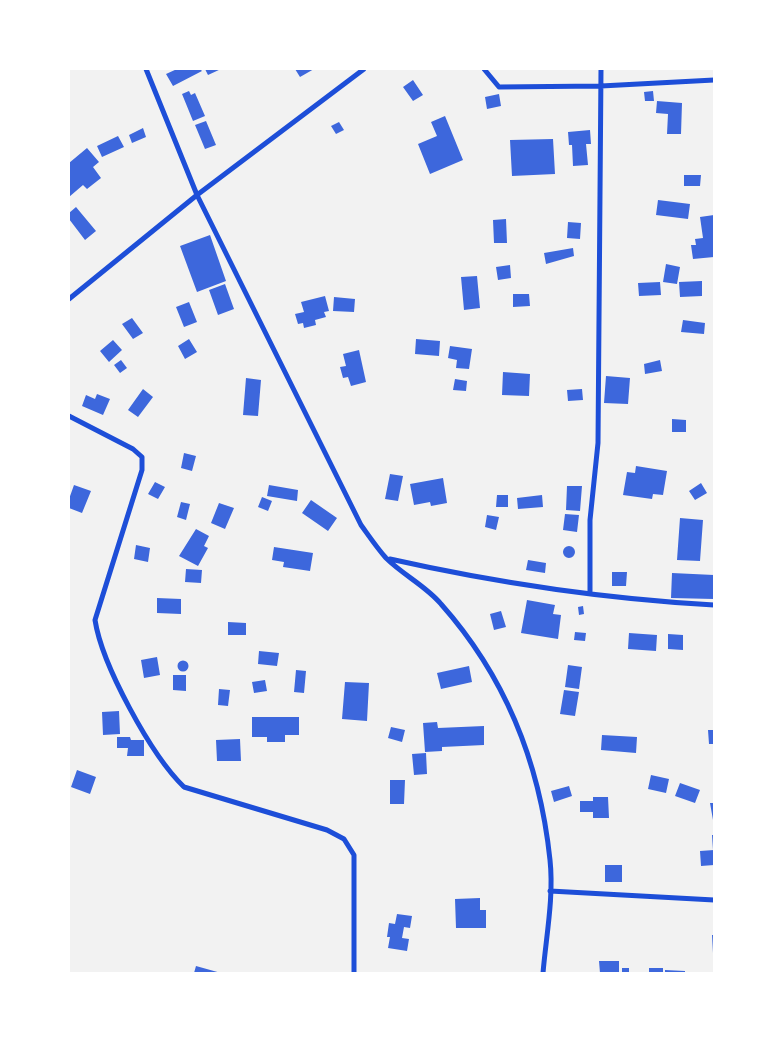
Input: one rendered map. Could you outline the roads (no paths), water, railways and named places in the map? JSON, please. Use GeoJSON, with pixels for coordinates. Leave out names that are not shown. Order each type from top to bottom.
{"type":"FeatureCollection","features":[{"type":"Feature","properties":{"kind":"street"},"geometry":{"type":"LineString","coordinates":[[146,69],[197,195],[361,525],[387,558],[446,609],[475,644],[509,705],[534,771],[550,861],[550,891],[543,973]]}},
{"type":"Feature","properties":{"kind":"street"},"geometry":{"type":"LineString","coordinates":[[69,299],[197,195],[364,69]]}},
{"type":"Feature","properties":{"kind":"street"},"geometry":{"type":"LineString","coordinates":[[484,69],[498,87],[601,86],[714,80]]}},
{"type":"Feature","properties":{"kind":"street"},"geometry":{"type":"LineString","coordinates":[[590,594],[590,520],[598,443],[601,69]]}},
{"type":"Feature","properties":{"kind":"street"},"geometry":{"type":"LineString","coordinates":[[69,416],[133,449],[142,456],[142,470],[95,620],[97,634],[128,706],[170,773],[184,787],[327,830],[344,839],[354,855],[354,973]]}},
{"type":"Feature","properties":{"kind":"street"},"geometry":{"type":"LineString","coordinates":[[387,558],[475,578],[590,594],[714,605]]}},
{"type":"Feature","properties":{"kind":"street"},"geometry":{"type":"LineString","coordinates":[[550,891],[714,900]]}}]}
